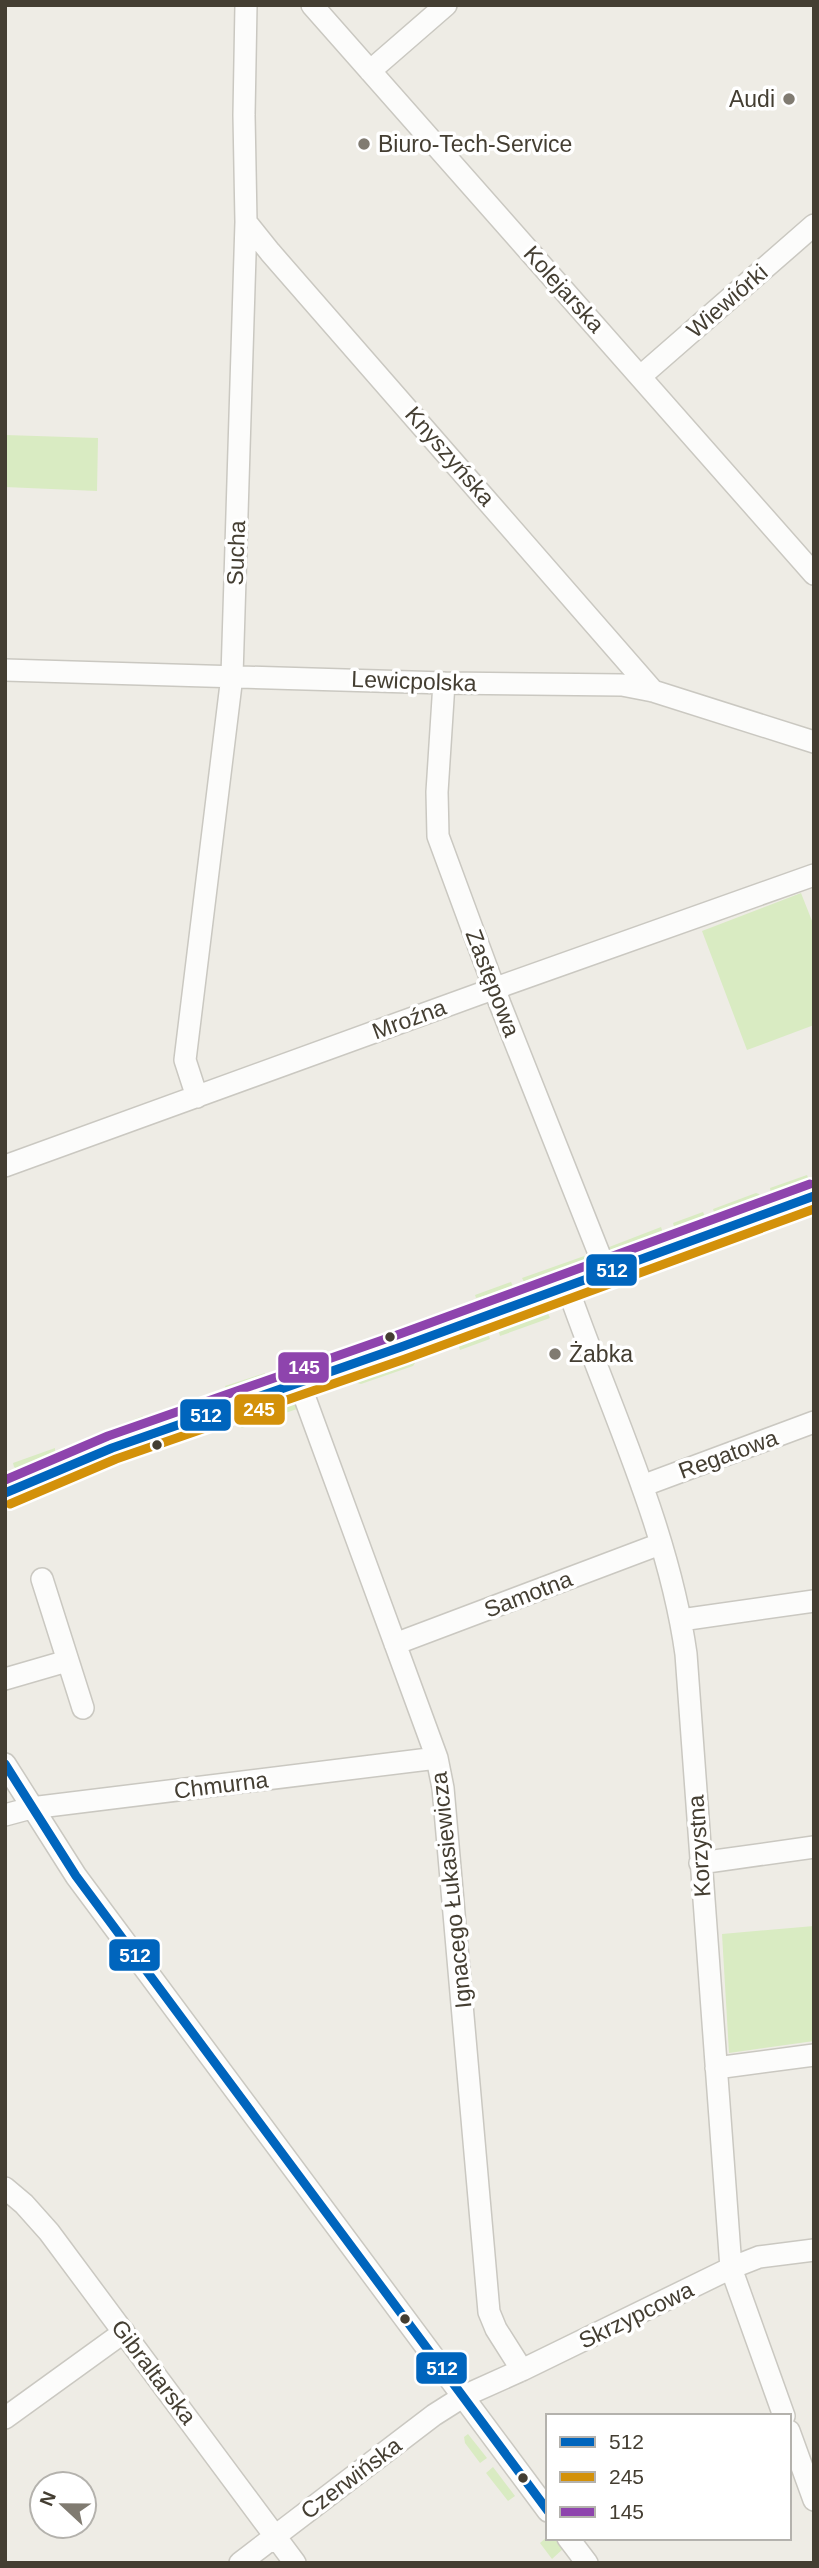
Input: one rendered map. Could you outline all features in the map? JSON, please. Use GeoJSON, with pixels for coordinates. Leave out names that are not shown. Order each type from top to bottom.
{"type":"FeatureCollection","features":[{"type":"Feature","properties":{"kind":"main road"},"geometry":{"type":"LineString","coordinates":[[5,1493],[112,1448],[814,1196]]}},
{"type":"Feature","properties":{"kind":"street","name":"Sucha"},"geometry":{"type":"LineString","coordinates":[[197,1097],[185,1060],[232,677],[246,222],[246,5]]}},
{"type":"Feature","properties":{"kind":"street","name":"Kolejarska"},"geometry":{"type":"LineString","coordinates":[[313,5],[814,574]]}},
{"type":"Feature","properties":{"kind":"street"},"geometry":{"type":"LineString","coordinates":[[370,71],[446,5]]}},
{"type":"Feature","properties":{"kind":"street","name":"Knyszyńska"},"geometry":{"type":"LineString","coordinates":[[246,222],[653,691]]}},
{"type":"Feature","properties":{"kind":"street","name":"Wiewiórki"},"geometry":{"type":"LineString","coordinates":[[641,376],[814,225]]}},
{"type":"Feature","properties":{"kind":"street","name":"Lewicpolska"},"geometry":{"type":"LineString","coordinates":[[5,670],[444,683],[622,685],[653,691],[814,742]]}},
{"type":"Feature","properties":{"kind":"street","name":"Zastępowa"},"geometry":{"type":"LineString","coordinates":[[444,683],[437,805],[438,835],[494,988],[606,1271]]}},
{"type":"Feature","properties":{"kind":"street","name":"Mroźna"},"geometry":{"type":"LineString","coordinates":[[5,1166],[814,875]]}},
{"type":"Feature","properties":{"kind":"street","name":"Korzystna"},"geometry":{"type":"LineString","coordinates":[[567,1286],[642,1486],[681,1620],[686,1654],[731,2268],[783,2414]]}},
{"type":"Feature","properties":{"kind":"street","name":"Ignacego Łukasiewicza"},"geometry":{"type":"LineString","coordinates":[[299,1382],[437,1758],[443,1788],[489,2312],[496,2329],[522,2370]]}},
{"type":"Feature","properties":{"kind":"street","name":"Regatowa"},"geometry":{"type":"LineString","coordinates":[[642,1486],[814,1422]]}},
{"type":"Feature","properties":{"kind":"street","name":"Samotna"},"geometry":{"type":"LineString","coordinates":[[396,1644],[660,1544]]}},
{"type":"Feature","properties":{"kind":"street"},"geometry":{"type":"LineString","coordinates":[[42,1579],[83,1708]]}},
{"type":"Feature","properties":{"kind":"street"},"geometry":{"type":"LineString","coordinates":[[681,1620],[814,1601]]}},
{"type":"Feature","properties":{"kind":"street"},"geometry":{"type":"LineString","coordinates":[[5,1679],[67,1661]]}},
{"type":"Feature","properties":{"kind":"street","name":"Chmurna"},"geometry":{"type":"LineString","coordinates":[[5,1815],[31,1808],[437,1758]]}},
{"type":"Feature","properties":{"kind":"street"},"geometry":{"type":"LineString","coordinates":[[5,1764],[84,1887],[546,2508]]}},
{"type":"Feature","properties":{"kind":"street"},"geometry":{"type":"LineString","coordinates":[[700,1863],[814,1847]]}},
{"type":"Feature","properties":{"kind":"street"},"geometry":{"type":"LineString","coordinates":[[716,2068],[814,2055]]}},
{"type":"Feature","properties":{"kind":"street","name":"Gibraltarska"},"geometry":{"type":"LineString","coordinates":[[5,2188],[24,2204],[48,2232],[295,2563]]}},
{"type":"Feature","properties":{"kind":"street","name":"Skrzypcowa"},"geometry":{"type":"LineString","coordinates":[[464,2396],[731,2268],[759,2257],[814,2250]]}},
{"type":"Feature","properties":{"kind":"street"},"geometry":{"type":"LineString","coordinates":[[5,2418],[124,2332]]}},
{"type":"Feature","properties":{"kind":"street","name":"Czerwińska"},"geometry":{"type":"LineString","coordinates":[[240,2563],[434,2415],[464,2396]]}},
{"type":"Feature","properties":{"kind":"street"},"geometry":{"type":"LineString","coordinates":[[791,2437],[814,2500]]}},
{"type":"Feature","properties":{"kind":"street"},"geometry":{"type":"LineString","coordinates":[[570,2540],[587,2563]]}},
{"type":"Feature","properties":{"kind":"green space"},"geometry":{"type":"Polygon","coordinates":[[[5,435],[98,438],[97,491],[5,487],[5,435]]]}},
{"type":"Feature","properties":{"kind":"green space"},"geometry":{"type":"Polygon","coordinates":[[[801,893],[814,926],[814,1025],[747,1050],[702,931],[801,893]]]}},
{"type":"Feature","properties":{"kind":"green space"},"geometry":{"type":"Polygon","coordinates":[[[807,1175],[807,1184],[774,1196],[771,1194],[770,1188],[807,1175]]]}},
{"type":"Feature","properties":{"kind":"green space"},"geometry":{"type":"Polygon","coordinates":[[[759,1194],[758,1202],[719,1216],[715,1215],[713,1209],[759,1194]]]}},
{"type":"Feature","properties":{"kind":"green space"},"geometry":{"type":"Polygon","coordinates":[[[703,1212],[705,1221],[675,1230],[673,1223],[703,1212]]]}},
{"type":"Feature","properties":{"kind":"green space"},"geometry":{"type":"Polygon","coordinates":[[[661,1227],[664,1236],[615,1254],[604,1249],[661,1227]]]}},
{"type":"Feature","properties":{"kind":"green space"},"geometry":{"type":"Polygon","coordinates":[[[590,1254],[586,1263],[526,1286],[522,1278],[590,1254]]]}},
{"type":"Feature","properties":{"kind":"green space"},"geometry":{"type":"Polygon","coordinates":[[[511,1282],[513,1286],[510,1290],[476,1298],[475,1295],[511,1282]]]}},
{"type":"Feature","properties":{"kind":"green space"},"geometry":{"type":"Polygon","coordinates":[[[543,1307],[550,1318],[500,1336],[497,1326],[499,1323],[543,1307]]]}},
{"type":"Feature","properties":{"kind":"green space"},"geometry":{"type":"Polygon","coordinates":[[[487,1330],[490,1339],[460,1350],[457,1341],[459,1338],[487,1330]]]}},
{"type":"Feature","properties":{"kind":"green space"},"geometry":{"type":"Polygon","coordinates":[[[413,1355],[413,1366],[361,1384],[357,1383],[355,1376],[413,1355]]]}},
{"type":"Feature","properties":{"kind":"green space"},"geometry":{"type":"Polygon","coordinates":[[[265,1373],[262,1382],[227,1392],[225,1386],[265,1373]]]}},
{"type":"Feature","properties":{"kind":"green space"},"geometry":{"type":"Polygon","coordinates":[[[286,1399],[300,1408],[242,1428],[238,1426],[236,1422],[275,1401],[286,1399]]]}},
{"type":"Feature","properties":{"kind":"green space"},"geometry":{"type":"Polygon","coordinates":[[[143,1416],[143,1424],[93,1443],[88,1439],[88,1437],[143,1416]]]}},
{"type":"Feature","properties":{"kind":"green space"},"geometry":{"type":"Polygon","coordinates":[[[55,1448],[52,1458],[19,1470],[14,1467],[13,1463],[55,1448]]]}},
{"type":"Feature","properties":{"kind":"green space"},"geometry":{"type":"Polygon","coordinates":[[[814,1926],[814,2041],[729,2053],[722,1934],[814,1926]]]}},
{"type":"Feature","properties":{"kind":"green space"},"geometry":{"type":"Polygon","coordinates":[[[468,2434],[487,2458],[480,2463],[465,2443],[464,2437],[468,2434]]]}},
{"type":"Feature","properties":{"kind":"green space"},"geometry":{"type":"Polygon","coordinates":[[[493,2467],[515,2496],[508,2501],[486,2473],[493,2467]]]}},
{"type":"Feature","properties":{"kind":"green space"},"geometry":{"type":"Polygon","coordinates":[[[546,2538],[546,2540],[558,2540],[564,2548],[552,2559],[540,2543],[546,2538]]]}},
{"type":"Feature","properties":{"kind":"transit line","name":"145"},"geometry":{"type":"LineString","coordinates":[[5,1480],[108,1436],[397,1335],[810,1184]]}},
{"type":"Feature","properties":{"kind":"transit line","name":"512"},"geometry":{"type":"LineString","coordinates":[[5,1493],[112,1448],[401,1347],[814,1196]]}},
{"type":"Feature","properties":{"kind":"transit line","name":"245"},"geometry":{"type":"LineString","coordinates":[[10,1504],[116,1459],[405,1359],[814,1209]]}},
{"type":"Feature","properties":{"kind":"transit line","name":"512"},"geometry":{"type":"LineString","coordinates":[[5,1764],[76,1876],[546,2508]]}},
{"type":"Feature","properties":{"kind":"place","name":"Audi"},"geometry":{"type":"Point","coordinates":[789,99]}},
{"type":"Feature","properties":{"kind":"place","name":"Biuro-Tech-Service"},"geometry":{"type":"Point","coordinates":[364,144]}},
{"type":"Feature","properties":{"kind":"place","name":"Żabka"},"geometry":{"type":"Point","coordinates":[555,1354]}}]}
